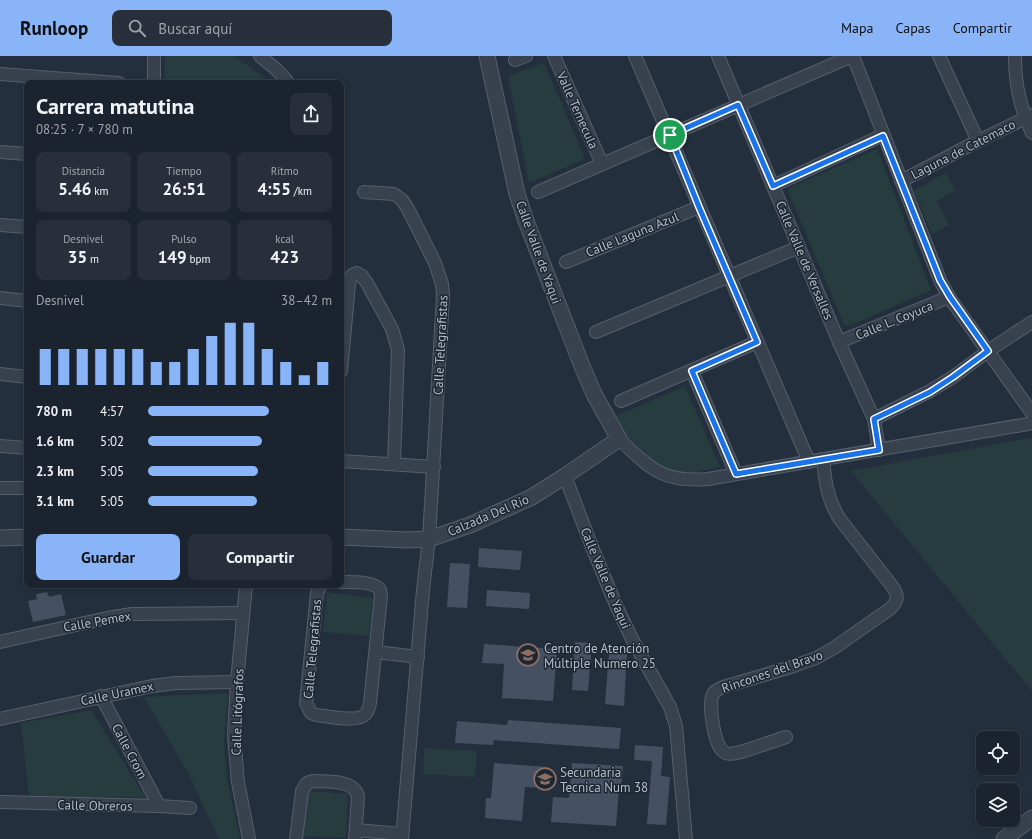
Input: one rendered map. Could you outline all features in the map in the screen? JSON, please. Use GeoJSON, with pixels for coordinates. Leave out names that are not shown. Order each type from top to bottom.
{"type":"FeatureCollection","features":[{"type":"Feature","properties":{"kind":"street"},"geometry":{"type":"LineString","coordinates":[[154,56],[154,80]]}},
{"type":"Feature","properties":{"kind":"street"},"geometry":{"type":"LineString","coordinates":[[260,56],[274,67],[286,80]]}},
{"type":"Feature","properties":{"kind":"street","name":"Calle Valle de Yaqui"},"geometry":{"type":"LineString","coordinates":[[487,56],[517,194],[526,221],[582,366],[594,394],[619,439]]}},
{"type":"Feature","properties":{"kind":"street","name":"Valle Temecula"},"geometry":{"type":"LineString","coordinates":[[554,56],[602,164]]}},
{"type":"Feature","properties":{"kind":"street"},"geometry":{"type":"LineString","coordinates":[[635,56],[670,135],[699,207],[808,462]]}},
{"type":"Feature","properties":{"kind":"street","name":"Calle Valle de Versalles"},"geometry":{"type":"LineString","coordinates":[[718,56],[839,342],[874,419],[879,450]]}},
{"type":"Feature","properties":{"kind":"street"},"geometry":{"type":"LineString","coordinates":[[538,192],[853,56],[933,263],[950,297],[1032,413]]}},
{"type":"Feature","properties":{"kind":"street"},"geometry":{"type":"LineString","coordinates":[[939,56],[978,141]]}},
{"type":"Feature","properties":{"kind":"street"},"geometry":{"type":"LineString","coordinates":[[1015,56],[1016,87],[1028,116],[1032,133]]}},
{"type":"Feature","properties":{"kind":"street"},"geometry":{"type":"LineString","coordinates":[[0,74],[79,80]]}},
{"type":"Feature","properties":{"kind":"street","name":"Laguna de Catemaco"},"geometry":{"type":"LineString","coordinates":[[901,181],[1028,116]]}},
{"type":"Feature","properties":{"kind":"street"},"geometry":{"type":"LineString","coordinates":[[773,186],[883,136]]}},
{"type":"Feature","properties":{"kind":"street"},"geometry":{"type":"LineString","coordinates":[[0,152],[24,154]]}},
{"type":"Feature","properties":{"kind":"street","name":"Calle Telegrafistas"},"geometry":{"type":"LineString","coordinates":[[296,839],[302,791],[307,783],[313,781],[348,784],[354,787],[357,791],[358,797],[356,835],[402,836],[429,539],[443,295],[442,284],[435,263],[402,200],[394,194],[364,192]]}},
{"type":"Feature","properties":{"kind":"street","name":"Calle Laguna Azul"},"geometry":{"type":"LineString","coordinates":[[566,262],[699,207]]}},
{"type":"Feature","properties":{"kind":"street"},"geometry":{"type":"LineString","coordinates":[[0,225],[24,227]]}},
{"type":"Feature","properties":{"kind":"street"},"geometry":{"type":"LineString","coordinates":[[596,332],[799,247]]}},
{"type":"Feature","properties":{"kind":"street"},"geometry":{"type":"LineString","coordinates":[[344,339],[350,278],[357,273],[362,276],[367,283],[392,329],[398,350],[394,464]]}},
{"type":"Feature","properties":{"kind":"street","name":"Calle L. Coyuca"},"geometry":{"type":"LineString","coordinates":[[839,342],[950,297]]}},
{"type":"Feature","properties":{"kind":"street"},"geometry":{"type":"LineString","coordinates":[[0,298],[24,300]]}},
{"type":"Feature","properties":{"kind":"street"},"geometry":{"type":"LineString","coordinates":[[874,419],[930,392],[1032,322]]}},
{"type":"Feature","properties":{"kind":"street"},"geometry":{"type":"LineString","coordinates":[[621,401],[757,342]]}},
{"type":"Feature","properties":{"kind":"street"},"geometry":{"type":"LineString","coordinates":[[692,371],[736,474]]}},
{"type":"Feature","properties":{"kind":"street"},"geometry":{"type":"LineString","coordinates":[[0,374],[24,377]]}},
{"type":"Feature","properties":{"kind":"street"},"geometry":{"type":"LineString","coordinates":[[619,439],[652,468],[663,475],[691,481],[1020,426],[1032,422]]}},
{"type":"Feature","properties":{"kind":"street","name":"Calzada Del Río"},"geometry":{"type":"LineString","coordinates":[[344,537],[407,540],[429,539],[470,525],[532,497],[619,439]]}},
{"type":"Feature","properties":{"kind":"street"},"geometry":{"type":"LineString","coordinates":[[0,446],[24,448]]}},
{"type":"Feature","properties":{"kind":"street","name":"Rincones del Bravo"},"geometry":{"type":"LineString","coordinates":[[786,737],[733,754],[722,751],[714,729],[711,708],[713,694],[717,689],[816,658],[834,648],[890,608],[896,603],[897,598],[896,592],[892,586],[832,507],[826,489],[823,459]]}},
{"type":"Feature","properties":{"kind":"street"},"geometry":{"type":"LineString","coordinates":[[344,461],[434,467]]}},
{"type":"Feature","properties":{"kind":"street","name":"Calle Valle de Yaqui"},"geometry":{"type":"LineString","coordinates":[[565,476],[616,605],[632,639],[670,707],[676,726],[686,839]]}},
{"type":"Feature","properties":{"kind":"street"},"geometry":{"type":"LineString","coordinates":[[0,488],[24,488]]}},
{"type":"Feature","properties":{"kind":"street"},"geometry":{"type":"LineString","coordinates":[[0,538],[24,537]]}},
{"type":"Feature","properties":{"kind":"street","name":"Calle Telegrafistas"},"geometry":{"type":"LineString","coordinates":[[320,588],[318,593],[306,703],[311,713],[316,715],[357,718],[364,716],[368,711],[370,702],[381,596],[380,590],[371,584],[344,582]]}},
{"type":"Feature","properties":{"kind":"street","name":"Calle Litógrafos"},"geometry":{"type":"LineString","coordinates":[[246,588],[237,682],[234,735],[235,760],[249,839]]}},
{"type":"Feature","properties":{"kind":"street","name":"Calle Pemex"},"geometry":{"type":"LineString","coordinates":[[0,642],[106,618],[126,615],[243,613]]}},
{"type":"Feature","properties":{"kind":"street"},"geometry":{"type":"LineString","coordinates":[[376,652],[418,657]]}},
{"type":"Feature","properties":{"kind":"street","name":"Calle Uramex"},"geometry":{"type":"LineString","coordinates":[[0,719],[135,689],[176,683],[237,682]]}},
{"type":"Feature","properties":{"kind":"street","name":"Calle Crom"},"geometry":{"type":"LineString","coordinates":[[101,696],[159,806]]}},
{"type":"Feature","properties":{"kind":"street","name":"Calle Obreros"},"geometry":{"type":"LineString","coordinates":[[0,802],[190,808]]}},
{"type":"Feature","properties":{"kind":"street"},"geometry":{"type":"LineString","coordinates":[[1004,839],[1032,818]]}},
{"type":"Feature","properties":{"kind":"green space"},"geometry":{"type":"Polygon","coordinates":[[[165,56],[234,56],[264,77],[264,80],[164,80],[165,56]]]}},
{"type":"Feature","properties":{"kind":"green space"},"geometry":{"type":"Polygon","coordinates":[[[544,63],[584,156],[583,160],[529,183],[508,76],[544,63]]]}},
{"type":"Feature","properties":{"kind":"green space"},"geometry":{"type":"Polygon","coordinates":[[[877,149],[931,290],[849,326],[844,324],[787,189],[877,149]]]}},
{"type":"Feature","properties":{"kind":"green space"},"geometry":{"type":"Polygon","coordinates":[[[945,173],[956,190],[937,201],[949,225],[932,234],[914,191],[945,173]]]}},
{"type":"Feature","properties":{"kind":"green space"},"geometry":{"type":"Polygon","coordinates":[[[685,386],[720,467],[692,473],[670,471],[652,460],[623,432],[616,416],[685,386]]]}},
{"type":"Feature","properties":{"kind":"green space"},"geometry":{"type":"Polygon","coordinates":[[[1030,438],[1032,440],[1032,691],[851,471],[1030,438]]]}},
{"type":"Feature","properties":{"kind":"green space"},"geometry":{"type":"Polygon","coordinates":[[[327,592],[373,598],[369,636],[323,632],[327,592]]]}},
{"type":"Feature","properties":{"kind":"green space"},"geometry":{"type":"Polygon","coordinates":[[[228,693],[224,743],[227,779],[240,839],[219,839],[189,775],[144,697],[228,693]]]}},
{"type":"Feature","properties":{"kind":"green space"},"geometry":{"type":"Polygon","coordinates":[[[91,710],[145,797],[29,797],[21,723],[91,710]]]}},
{"type":"Feature","properties":{"kind":"green space"},"geometry":{"type":"Polygon","coordinates":[[[425,748],[477,751],[475,777],[423,774],[425,748]]]}},
{"type":"Feature","properties":{"kind":"green space"},"geometry":{"type":"Polygon","coordinates":[[[306,791],[348,794],[346,838],[303,836],[306,791]]]}},
{"type":"Feature","properties":{"kind":"building"},"geometry":{"type":"Polygon","coordinates":[[[479,548],[522,551],[520,570],[478,567],[479,548]]]}},
{"type":"Feature","properties":{"kind":"building"},"geometry":{"type":"Polygon","coordinates":[[[450,563],[470,564],[467,608],[447,607],[450,563]]]}},
{"type":"Feature","properties":{"kind":"building"},"geometry":{"type":"Polygon","coordinates":[[[487,590],[530,593],[529,609],[486,606],[487,590]]]}},
{"type":"Feature","properties":{"kind":"building"},"geometry":{"type":"Polygon","coordinates":[[[47,592],[49,597],[61,594],[66,615],[33,622],[28,601],[37,599],[36,594],[47,592]]]}},
{"type":"Feature","properties":{"kind":"building"},"geometry":{"type":"Polygon","coordinates":[[[575,642],[592,643],[588,691],[572,690],[575,642]]]}},
{"type":"Feature","properties":{"kind":"building"},"geometry":{"type":"Polygon","coordinates":[[[484,644],[557,649],[553,701],[502,698],[504,664],[482,663],[484,644]]]}},
{"type":"Feature","properties":{"kind":"building"},"geometry":{"type":"Polygon","coordinates":[[[609,652],[627,653],[624,706],[605,704],[609,652]]]}},
{"type":"Feature","properties":{"kind":"building"},"geometry":{"type":"Polygon","coordinates":[[[508,720],[621,728],[619,749],[494,740],[493,745],[455,743],[457,721],[507,725],[508,720]]]}},
{"type":"Feature","properties":{"kind":"building"},"geometry":{"type":"Polygon","coordinates":[[[635,745],[663,747],[661,776],[670,777],[666,825],[647,824],[652,761],[634,760],[635,745]]]}},
{"type":"Feature","properties":{"kind":"building"},"geometry":{"type":"Polygon","coordinates":[[[494,763],[547,767],[545,788],[525,787],[522,821],[485,818],[486,798],[491,798],[494,763]]]}},
{"type":"Feature","properties":{"kind":"building"},"geometry":{"type":"Polygon","coordinates":[[[572,763],[623,766],[621,788],[619,788],[616,826],[551,822],[553,797],[569,798],[572,763]]]}},
{"type":"Feature","properties":{"kind":"place","name":"Centro de Atención Múltiple Numero 25"},"geometry":{"type":"Point","coordinates":[528,655]}},
{"type":"Feature","properties":{"kind":"place","name":"Secundaria Tecnica Num 38"},"geometry":{"type":"Point","coordinates":[545,779]}},
{"type":"Feature","properties":{"kind":"route"},"geometry":{"type":"LineString","coordinates":[[738,105],[773,186],[883,136],[940,280],[950,297],[988,351],[930,392],[874,419],[879,450],[736,474],[692,371],[757,342],[670,135],[738,105]]}}]}
